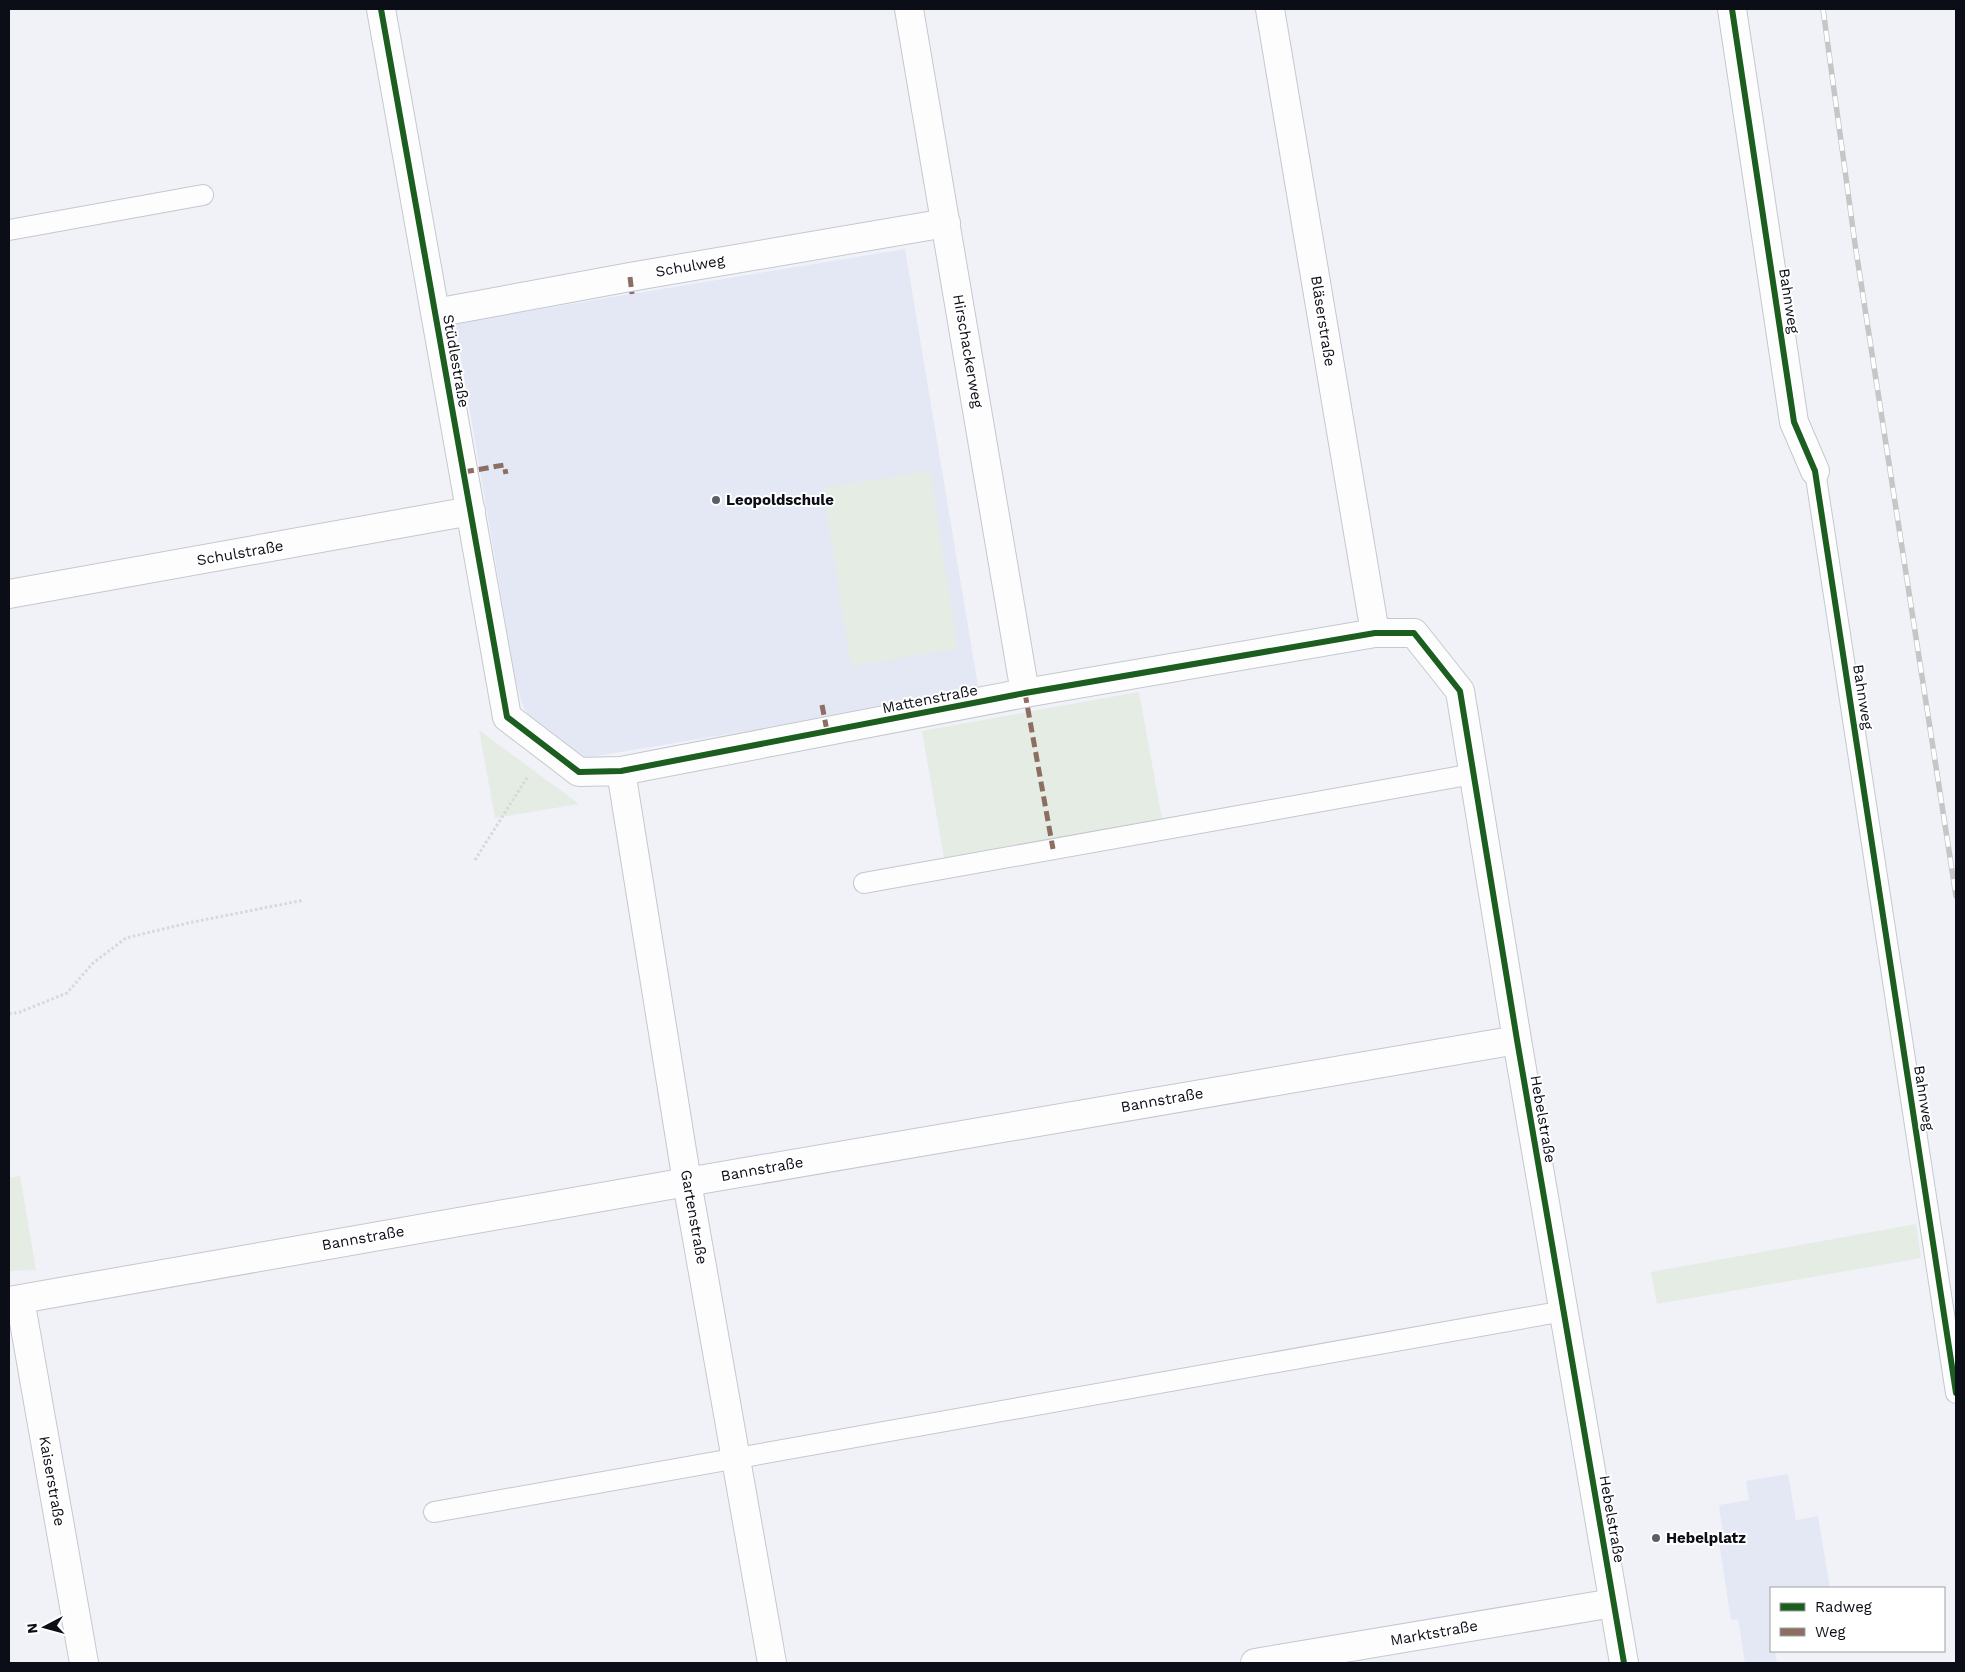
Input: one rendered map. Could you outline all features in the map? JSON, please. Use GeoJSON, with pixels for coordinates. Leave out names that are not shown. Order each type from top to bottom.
{"type":"FeatureCollection","features":[{"type":"Feature","properties":{"kind":"street","name":"Stüdlestraße"},"geometry":{"type":"LineString","coordinates":[[381,9],[507,718]]}},
{"type":"Feature","properties":{"kind":"street","name":"Hirschackerweg"},"geometry":{"type":"LineString","coordinates":[[909,9],[1025,694]]}},
{"type":"Feature","properties":{"kind":"street","name":"Bläserstraße"},"geometry":{"type":"LineString","coordinates":[[1270,9],[1375,633]]}},
{"type":"Feature","properties":{"kind":"street","name":"Bahnweg"},"geometry":{"type":"LineString","coordinates":[[1732,9],[1794,422],[1816,471]]}},
{"type":"Feature","properties":{"kind":"street","name":"Schulweg"},"geometry":{"type":"LineString","coordinates":[[435,313],[649,273],[946,223]]}},
{"type":"Feature","properties":{"kind":"street","name":"Schulstraße"},"geometry":{"type":"LineString","coordinates":[[9,594],[471,511]]}},
{"type":"Feature","properties":{"kind":"street","name":"Mattenstraße"},"geometry":{"type":"LineString","coordinates":[[507,718],[579,772],[621,771],[1025,694],[1375,633]]}},
{"type":"Feature","properties":{"kind":"street","name":"Hebelstraße"},"geometry":{"type":"LineString","coordinates":[[1375,633],[1414,633],[1460,690],[1516,1040],[1624,1663]]}},
{"type":"Feature","properties":{"kind":"street","name":"Gartenstraße"},"geometry":{"type":"LineString","coordinates":[[621,771],[687,1182],[758,1593],[772,1663]]}},
{"type":"Feature","properties":{"kind":"street","name":"Bannstraße"},"geometry":{"type":"LineString","coordinates":[[15,1300],[687,1182],[1516,1040]]}},
{"type":"Feature","properties":{"kind":"street","name":"Kaiserstraße"},"geometry":{"type":"LineString","coordinates":[[15,1300],[84,1663]]}},
{"type":"Feature","properties":{"kind":"street","name":"Marktstraße"},"geometry":{"type":"LineString","coordinates":[[1255,1663],[1613,1603]]}},
{"type":"Feature","properties":{"kind":"lane"},"geometry":{"type":"LineString","coordinates":[[9,230],[203,194]]}},
{"type":"Feature","properties":{"kind":"lane","name":"Bahnweg"},"geometry":{"type":"LineString","coordinates":[[1816,471],[1956,1393]]}},
{"type":"Feature","properties":{"kind":"lane"},"geometry":{"type":"LineString","coordinates":[[864,883],[1473,774]]}},
{"type":"Feature","properties":{"kind":"lane"},"geometry":{"type":"LineString","coordinates":[[434,1512],[1564,1311]]}},
{"type":"Feature","properties":{"kind":"path"},"geometry":{"type":"LineString","coordinates":[[475,860],[546,748]]}},
{"type":"Feature","properties":{"kind":"path"},"geometry":{"type":"LineString","coordinates":[[9,1014],[20,1012],[67,993],[93,963],[126,938],[188,923],[304,900]]}},
{"type":"Feature","properties":{"kind":"shaded area","name":"Leopoldschule"},"geometry":{"type":"Polygon","coordinates":[[[905,249],[979,692],[585,758],[563,752],[534,727],[522,704],[515,677],[455,323],[905,249]]]}},
{"type":"Feature","properties":{"kind":"shaded area"},"geometry":{"type":"Polygon","coordinates":[[[930,471],[958,649],[851,666],[823,488],[930,471]]]}},
{"type":"Feature","properties":{"kind":"shaded area"},"geometry":{"type":"Polygon","coordinates":[[[1139,692],[1162,819],[944,858],[922,731],[1139,692]]]}},
{"type":"Feature","properties":{"kind":"shaded area"},"geometry":{"type":"Polygon","coordinates":[[[479,730],[579,804],[495,818],[479,730]]]}},
{"type":"Feature","properties":{"kind":"shaded area"},"geometry":{"type":"Polygon","coordinates":[[[20,1176],[36,1270],[9,1271],[9,1178],[20,1176]]]}},
{"type":"Feature","properties":{"kind":"shaded area"},"geometry":{"type":"Polygon","coordinates":[[[1916,1224],[1921,1258],[1657,1304],[1651,1272],[1916,1224]]]}},
{"type":"Feature","properties":{"kind":"shaded area"},"geometry":{"type":"Polygon","coordinates":[[[1788,1474],[1796,1520],[1818,1516],[1830,1587],[1770,1587],[1770,1652],[1775,1652],[1777,1663],[1745,1663],[1738,1619],[1731,1620],[1718,1536],[1723,1534],[1719,1505],[1749,1500],[1746,1481],[1788,1474]]]}},
{"type":"Feature","properties":{"kind":"railway"},"geometry":{"type":"LineString","coordinates":[[1823,9],[1855,244],[1956,896]]}},
{"type":"Feature","properties":{"kind":"marked path"},"geometry":{"type":"LineString","coordinates":[[630,277],[632,294]]}},
{"type":"Feature","properties":{"kind":"marked path"},"geometry":{"type":"LineString","coordinates":[[464,472],[504,465],[506,474]]}},
{"type":"Feature","properties":{"kind":"marked path"},"geometry":{"type":"LineString","coordinates":[[1025,693],[1053,849]]}},
{"type":"Feature","properties":{"kind":"marked path"},"geometry":{"type":"LineString","coordinates":[[822,705],[827,731]]}},
{"type":"Feature","properties":{"kind":"cycle path"},"geometry":{"type":"LineString","coordinates":[[381,9],[507,717],[579,772],[621,771],[1025,693],[1375,633],[1414,633],[1460,691],[1517,1040],[1624,1663]]}},
{"type":"Feature","properties":{"kind":"cycle path"},"geometry":{"type":"LineString","coordinates":[[1732,9],[1794,422],[1815,471],[1956,1393]]}},
{"type":"Feature","properties":{"kind":"place","name":"Leopoldschule"},"geometry":{"type":"Point","coordinates":[716,500]}},
{"type":"Feature","properties":{"kind":"place","name":"Hebelplatz"},"geometry":{"type":"Point","coordinates":[1656,1538]}}]}
